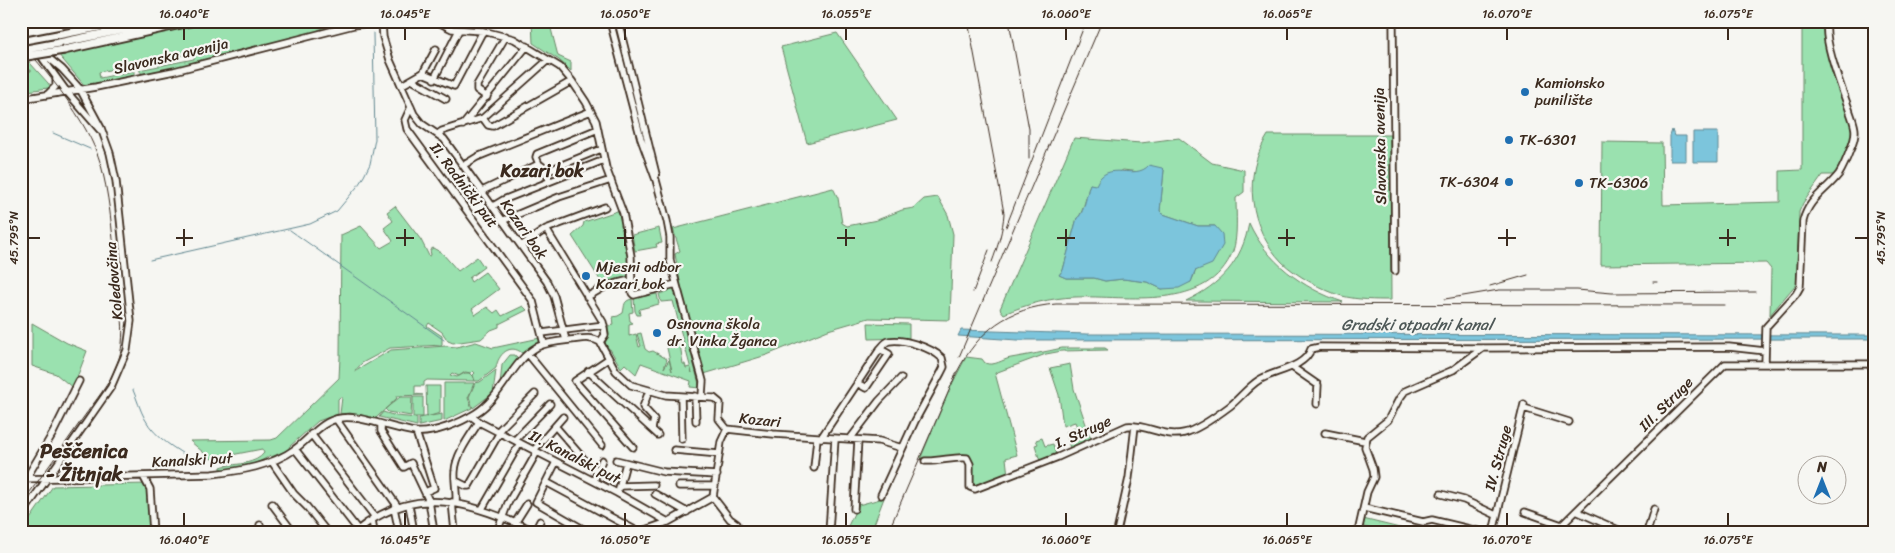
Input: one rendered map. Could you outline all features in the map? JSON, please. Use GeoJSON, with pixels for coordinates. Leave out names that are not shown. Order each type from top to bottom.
{"type":"FeatureCollection","features":[{"type":"Feature","properties":{"kind":"main road"},"geometry":{"type":"LineString","coordinates":[[21,42],[31,43],[130,21]]}},
{"type":"Feature","properties":{"kind":"main road"},"geometry":{"type":"LineString","coordinates":[[21,50],[59,44],[164,21]]}},
{"type":"Feature","properties":{"kind":"main road","name":"Slavonska avenija"},"geometry":{"type":"LineString","coordinates":[[21,57],[64,50],[195,21]]}},
{"type":"Feature","properties":{"kind":"street","name":"Slavonska avenija"},"geometry":{"type":"LineString","coordinates":[[354,25],[362,21]]}},
{"type":"Feature","properties":{"kind":"street","name":"Slavonska avenija"},"geometry":{"type":"LineString","coordinates":[[21,99],[80,90],[174,71],[354,25],[382,21]]}},
{"type":"Feature","properties":{"kind":"street","name":"II. Radnički put"},"geometry":{"type":"LineString","coordinates":[[382,21],[383,37],[391,61],[411,107],[405,120],[407,129],[530,297],[535,306],[544,344]]}},
{"type":"Feature","properties":{"kind":"street"},"geometry":{"type":"LineString","coordinates":[[436,21],[447,28],[483,31],[506,36],[528,46],[560,67],[572,81],[591,110],[598,130],[601,149],[610,180],[624,213],[631,256],[632,293],[634,295],[676,284]]}},
{"type":"Feature","properties":{"kind":"street"},"geometry":{"type":"LineString","coordinates":[[546,229],[604,325],[605,335],[600,342],[618,374],[627,382],[662,395],[702,396],[703,381],[669,255],[670,232],[656,180],[641,139],[610,21]]}},
{"type":"Feature","properties":{"kind":"street"},"geometry":{"type":"LineString","coordinates":[[618,21],[654,160],[656,180]]}},
{"type":"Feature","properties":{"kind":"street","name":"Slavonska avenija"},"geometry":{"type":"LineString","coordinates":[[1393,21],[1395,271]]}},
{"type":"Feature","properties":{"kind":"street"},"geometry":{"type":"LineString","coordinates":[[1765,363],[1765,332],[1767,325],[1796,294],[1800,287],[1802,222],[1808,205],[1839,174],[1853,144],[1855,130],[1833,61],[1826,29],[1828,21]]}},
{"type":"Feature","properties":{"kind":"street","name":"II. Radnički put"},"geometry":{"type":"LineString","coordinates":[[372,23],[383,37]]}},
{"type":"Feature","properties":{"kind":"street"},"geometry":{"type":"LineString","coordinates":[[434,79],[459,30]]}},
{"type":"Feature","properties":{"kind":"street"},"geometry":{"type":"LineString","coordinates":[[423,73],[454,86],[483,31]]}},
{"type":"Feature","properties":{"kind":"street"},"geometry":{"type":"LineString","coordinates":[[21,34],[31,43]]}},
{"type":"Feature","properties":{"kind":"street"},"geometry":{"type":"LineString","coordinates":[[487,97],[477,90],[477,85],[506,36]]}},
{"type":"Feature","properties":{"kind":"street","name":"Koledovčina"},"geometry":{"type":"LineString","coordinates":[[21,516],[111,387],[124,360],[131,321],[114,169],[103,134],[87,100],[80,90],[68,75],[31,43]]}},
{"type":"Feature","properties":{"kind":"street","name":"Koledovčina"},"geometry":{"type":"LineString","coordinates":[[31,43],[67,92],[103,134]]}},
{"type":"Feature","properties":{"kind":"street"},"geometry":{"type":"LineString","coordinates":[[463,125],[528,46]]}},
{"type":"Feature","properties":{"kind":"street"},"geometry":{"type":"LineString","coordinates":[[402,85],[423,73],[436,49]]}},
{"type":"Feature","properties":{"kind":"street"},"geometry":{"type":"LineString","coordinates":[[438,134],[483,118],[548,60]]}},
{"type":"Feature","properties":{"kind":"street"},"geometry":{"type":"LineString","coordinates":[[67,92],[68,75]]}},
{"type":"Feature","properties":{"kind":"street"},"geometry":{"type":"LineString","coordinates":[[47,95],[56,86],[56,77]]}},
{"type":"Feature","properties":{"kind":"street"},"geometry":{"type":"LineString","coordinates":[[412,80],[446,99]]}},
{"type":"Feature","properties":{"kind":"street"},"geometry":{"type":"LineString","coordinates":[[483,118],[488,125],[493,126],[572,81]]}},
{"type":"Feature","properties":{"kind":"street"},"geometry":{"type":"LineString","coordinates":[[87,100],[89,93],[96,87]]}},
{"type":"Feature","properties":{"kind":"street"},"geometry":{"type":"LineString","coordinates":[[78,105],[80,90]]}},
{"type":"Feature","properties":{"kind":"street","name":"Kozari bok"},"geometry":{"type":"LineString","coordinates":[[411,107],[419,121],[438,134],[464,165],[550,287],[566,340]]}},
{"type":"Feature","properties":{"kind":"street"},"geometry":{"type":"LineString","coordinates":[[464,165],[478,157],[591,110]]}},
{"type":"Feature","properties":{"kind":"street"},"geometry":{"type":"LineString","coordinates":[[86,114],[94,114]]}},
{"type":"Feature","properties":{"kind":"street"},"geometry":{"type":"LineString","coordinates":[[550,181],[539,164],[536,157],[537,154],[598,130]]}},
{"type":"Feature","properties":{"kind":"street"},"geometry":{"type":"LineString","coordinates":[[545,172],[601,149]]}},
{"type":"Feature","properties":{"kind":"street"},"geometry":{"type":"LineString","coordinates":[[493,206],[503,200],[604,160]]}},
{"type":"Feature","properties":{"kind":"street"},"geometry":{"type":"LineString","coordinates":[[482,191],[539,164]]}},
{"type":"Feature","properties":{"kind":"street"},"geometry":{"type":"LineString","coordinates":[[502,221],[559,197],[610,180]]}},
{"type":"Feature","properties":{"kind":"street"},"geometry":{"type":"LineString","coordinates":[[521,246],[546,229],[604,207]]}},
{"type":"Feature","properties":{"kind":"street"},"geometry":{"type":"LineString","coordinates":[[587,297],[632,274]]}},
{"type":"Feature","properties":{"kind":"street"},"geometry":{"type":"LineString","coordinates":[[621,281],[628,282],[632,286]]}},
{"type":"Feature","properties":{"kind":"street"},"geometry":{"type":"LineString","coordinates":[[542,333],[604,325]]}},
{"type":"Feature","properties":{"kind":"street","name":"Kanalski put"},"geometry":{"type":"LineString","coordinates":[[21,479],[227,472],[272,462],[295,449],[318,427],[336,419],[355,418],[416,432],[447,426],[471,416],[481,409],[493,398],[528,354],[544,344],[588,338],[600,342]]}},
{"type":"Feature","properties":{"kind":"street"},"geometry":{"type":"LineString","coordinates":[[814,468],[819,438],[886,342],[892,341],[927,346],[942,358],[944,367],[902,448],[881,496]]}},
{"type":"Feature","properties":{"kind":"street","name":"I. Struge"},"geometry":{"type":"LineString","coordinates":[[925,462],[961,457],[967,458],[970,464],[970,487],[976,489],[1058,457],[1120,428],[1135,426],[1171,435],[1192,430],[1230,406],[1258,380],[1292,367],[1309,353],[1310,349],[1320,347],[1464,348]]}},
{"type":"Feature","properties":{"kind":"street"},"geometry":{"type":"LineString","coordinates":[[1464,348],[1728,348],[1765,351]]}},
{"type":"Feature","properties":{"kind":"street"},"geometry":{"type":"LineString","coordinates":[[1464,348],[1470,356]]}},
{"type":"Feature","properties":{"kind":"street"},"geometry":{"type":"LineString","coordinates":[[1365,441],[1388,420],[1405,391],[1453,370],[1483,348]]}},
{"type":"Feature","properties":{"kind":"street"},"geometry":{"type":"LineString","coordinates":[[857,383],[866,388],[889,354],[880,349]]}},
{"type":"Feature","properties":{"kind":"street"},"geometry":{"type":"LineString","coordinates":[[528,354],[602,445]]}},
{"type":"Feature","properties":{"kind":"street"},"geometry":{"type":"LineString","coordinates":[[607,356],[576,379],[577,383],[633,447]]}},
{"type":"Feature","properties":{"kind":"street","name":"III. Struge"},"geometry":{"type":"LineString","coordinates":[[1576,511],[1725,364],[1874,364]]}},
{"type":"Feature","properties":{"kind":"street"},"geometry":{"type":"LineString","coordinates":[[1292,367],[1318,385],[1317,404]]}},
{"type":"Feature","properties":{"kind":"street"},"geometry":{"type":"LineString","coordinates":[[588,371],[658,435]]}},
{"type":"Feature","properties":{"kind":"street"},"geometry":{"type":"LineString","coordinates":[[850,439],[873,408],[902,378]]}},
{"type":"Feature","properties":{"kind":"street"},"geometry":{"type":"LineString","coordinates":[[28,479],[79,382]]}},
{"type":"Feature","properties":{"kind":"street"},"geometry":{"type":"LineString","coordinates":[[649,391],[643,407],[654,419],[652,429]]}},
{"type":"Feature","properties":{"kind":"street"},"geometry":{"type":"LineString","coordinates":[[456,481],[469,486],[499,432],[535,394]]}},
{"type":"Feature","properties":{"kind":"street"},"geometry":{"type":"LineString","coordinates":[[680,396],[682,439]]}},
{"type":"Feature","properties":{"kind":"street"},"geometry":{"type":"LineString","coordinates":[[695,396],[696,421]]}},
{"type":"Feature","properties":{"kind":"street","name":"Kozari"},"geometry":{"type":"LineString","coordinates":[[702,396],[709,396],[718,400],[720,405],[719,419],[727,429],[819,438],[879,441],[902,448]]}},
{"type":"Feature","properties":{"kind":"street"},"geometry":{"type":"LineString","coordinates":[[482,509],[518,442],[550,404]]}},
{"type":"Feature","properties":{"kind":"street","name":"IV. Struge"},"geometry":{"type":"LineString","coordinates":[[1492,532],[1524,406],[1569,422]]}},
{"type":"Feature","properties":{"kind":"street","name":"II. Kanalski put"},"geometry":{"type":"LineString","coordinates":[[471,416],[668,522]]}},
{"type":"Feature","properties":{"kind":"street"},"geometry":{"type":"LineString","coordinates":[[497,532],[502,517],[536,451],[563,417]]}},
{"type":"Feature","properties":{"kind":"street"},"geometry":{"type":"LineString","coordinates":[[336,419],[396,508],[399,532]]}},
{"type":"Feature","properties":{"kind":"street"},"geometry":{"type":"LineString","coordinates":[[455,532],[454,502],[456,481],[454,472],[457,460],[479,422]]}},
{"type":"Feature","properties":{"kind":"street"},"geometry":{"type":"LineString","coordinates":[[381,424],[381,431],[404,467],[411,463],[426,492],[434,532]]}},
{"type":"Feature","properties":{"kind":"street"},"geometry":{"type":"LineString","coordinates":[[555,426],[588,464],[598,471]]}},
{"type":"Feature","properties":{"kind":"street"},"geometry":{"type":"LineString","coordinates":[[1117,532],[1130,478],[1135,426]]}},
{"type":"Feature","properties":{"kind":"street"},"geometry":{"type":"LineString","coordinates":[[639,532],[668,522],[713,497],[721,442],[727,429]]}},
{"type":"Feature","properties":{"kind":"street"},"geometry":{"type":"LineString","coordinates":[[416,432],[434,488],[426,492]]}},
{"type":"Feature","properties":{"kind":"street"},"geometry":{"type":"LineString","coordinates":[[1325,433],[1365,441]]}},
{"type":"Feature","properties":{"kind":"street"},"geometry":{"type":"LineString","coordinates":[[311,434],[374,518],[374,532]]}},
{"type":"Feature","properties":{"kind":"street"},"geometry":{"type":"LineString","coordinates":[[830,532],[835,439]]}},
{"type":"Feature","properties":{"kind":"street"},"geometry":{"type":"LineString","coordinates":[[854,509],[858,440]]}},
{"type":"Feature","properties":{"kind":"street"},"geometry":{"type":"LineString","coordinates":[[1358,532],[1367,492],[1374,478],[1365,441]]}},
{"type":"Feature","properties":{"kind":"street"},"geometry":{"type":"LineString","coordinates":[[295,449],[356,531],[374,518],[396,508],[429,501],[454,502],[482,509],[532,531],[540,521]]}},
{"type":"Feature","properties":{"kind":"street"},"geometry":{"type":"LineString","coordinates":[[674,450],[719,454]]}},
{"type":"Feature","properties":{"kind":"street"},"geometry":{"type":"LineString","coordinates":[[594,481],[602,460]]}},
{"type":"Feature","properties":{"kind":"street"},"geometry":{"type":"LineString","coordinates":[[616,460],[676,473],[717,475]]}},
{"type":"Feature","properties":{"kind":"street"},"geometry":{"type":"LineString","coordinates":[[272,462],[294,494],[308,507],[327,532]]}},
{"type":"Feature","properties":{"kind":"street"},"geometry":{"type":"LineString","coordinates":[[556,462],[536,502],[588,532]]}},
{"type":"Feature","properties":{"kind":"street"},"geometry":{"type":"LineString","coordinates":[[617,493],[626,463]]}},
{"type":"Feature","properties":{"kind":"street"},"geometry":{"type":"LineString","coordinates":[[143,476],[150,489],[153,532]]}},
{"type":"Feature","properties":{"kind":"street"},"geometry":{"type":"LineString","coordinates":[[546,482],[635,532]]}},
{"type":"Feature","properties":{"kind":"street"},"geometry":{"type":"LineString","coordinates":[[620,486],[654,485]]}},
{"type":"Feature","properties":{"kind":"street"},"geometry":{"type":"LineString","coordinates":[[679,486],[715,486]]}},
{"type":"Feature","properties":{"kind":"street"},"geometry":{"type":"LineString","coordinates":[[655,494],[687,512]]}},
{"type":"Feature","properties":{"kind":"street","name":"IV. Struge"},"geometry":{"type":"LineString","coordinates":[[1441,494],[1464,500],[1496,515]]}},
{"type":"Feature","properties":{"kind":"street"},"geometry":{"type":"LineString","coordinates":[[713,497],[737,524],[735,532]]}},
{"type":"Feature","properties":{"kind":"street"},"geometry":{"type":"LineString","coordinates":[[272,504],[293,532]]}},
{"type":"Feature","properties":{"kind":"street"},"geometry":{"type":"LineString","coordinates":[[516,523],[526,504]]}},
{"type":"Feature","properties":{"kind":"street"},"geometry":{"type":"LineString","coordinates":[[409,505],[414,532]]}},
{"type":"Feature","properties":{"kind":"street"},"geometry":{"type":"LineString","coordinates":[[1364,508],[1423,522],[1428,520],[1482,532]]}},
{"type":"Feature","properties":{"kind":"street"},"geometry":{"type":"LineString","coordinates":[[1647,532],[1654,509]]}},
{"type":"Feature","properties":{"kind":"street"},"geometry":{"type":"LineString","coordinates":[[1555,532],[1576,511],[1623,532]]}},
{"type":"Feature","properties":{"kind":"street"},"geometry":{"type":"LineString","coordinates":[[1525,512],[1562,525]]}},
{"type":"Feature","properties":{"kind":"street"},"geometry":{"type":"LineString","coordinates":[[260,525],[264,532]]}},
{"type":"Feature","properties":{"kind":"green space"},"geometry":{"type":"Polygon","coordinates":[[[202,21],[351,21],[320,29],[311,34],[202,63],[143,75],[139,70],[194,59],[194,53],[99,72],[100,78],[134,71],[134,75],[84,85],[58,54],[202,21]]]}},
{"type":"Feature","properties":{"kind":"green space"},"geometry":{"type":"Polygon","coordinates":[[[532,21],[549,21],[558,56],[571,62],[571,71],[559,60],[533,43],[532,21]]]}},
{"type":"Feature","properties":{"kind":"green space"},"geometry":{"type":"Polygon","coordinates":[[[1802,21],[1825,21],[1829,59],[1850,121],[1852,135],[1847,153],[1841,165],[1834,175],[1823,175],[1803,203],[1799,212],[1797,283],[1770,315],[1771,269],[1766,263],[1601,265],[1602,142],[1662,143],[1663,205],[1780,202],[1780,171],[1802,170],[1802,21]]]}},
{"type":"Feature","properties":{"kind":"green space"},"geometry":{"type":"Polygon","coordinates":[[[837,33],[897,120],[807,143],[781,47],[837,33]]]}},
{"type":"Feature","properties":{"kind":"green space"},"geometry":{"type":"Polygon","coordinates":[[[21,53],[48,83],[50,86],[48,88],[21,92],[21,73],[31,70],[21,71],[21,53]]]}},
{"type":"Feature","properties":{"kind":"green space"},"geometry":{"type":"Polygon","coordinates":[[[1268,135],[1390,135],[1391,300],[1354,298],[1327,290],[1294,272],[1282,262],[1271,248],[1262,233],[1256,217],[1252,184],[1260,151],[1268,135]]]}},
{"type":"Feature","properties":{"kind":"green space"},"geometry":{"type":"Polygon","coordinates":[[[1074,138],[1141,143],[1179,138],[1212,163],[1244,170],[1244,192],[1236,198],[1236,232],[1233,251],[1221,271],[1205,284],[1186,292],[1164,296],[1141,298],[1075,297],[1039,302],[1004,314],[1000,309],[1074,138]],[[1123,170],[1096,186],[1090,184],[1083,208],[1077,218],[1063,270],[1059,275],[1066,278],[1094,278],[1105,281],[1123,279],[1147,282],[1162,289],[1191,282],[1215,226],[1198,226],[1163,214],[1160,211],[1164,170],[1139,172],[1123,170]]]}},
{"type":"Feature","properties":{"kind":"green space"},"geometry":{"type":"Polygon","coordinates":[[[833,188],[838,198],[842,223],[847,226],[877,220],[902,210],[914,208],[924,199],[938,197],[948,215],[953,234],[950,320],[869,318],[828,330],[767,355],[704,374],[684,304],[675,254],[680,251],[673,229],[833,188]]]}},
{"type":"Feature","properties":{"kind":"green space"},"geometry":{"type":"Polygon","coordinates":[[[395,206],[421,240],[429,256],[431,255],[430,250],[433,248],[442,253],[458,271],[477,257],[484,267],[469,278],[471,282],[485,272],[499,289],[472,309],[475,315],[487,307],[494,313],[498,310],[502,316],[523,306],[527,310],[499,324],[499,327],[491,330],[481,339],[453,343],[448,341],[442,332],[429,323],[427,326],[442,336],[442,345],[390,348],[362,363],[354,372],[391,350],[457,347],[476,342],[493,348],[540,338],[540,341],[522,353],[513,349],[505,352],[499,358],[496,368],[479,381],[475,381],[473,375],[475,373],[473,371],[471,373],[465,372],[459,376],[469,373],[474,381],[427,380],[424,382],[424,386],[415,386],[415,394],[423,395],[396,396],[397,398],[375,419],[350,413],[340,414],[342,397],[340,397],[338,399],[338,414],[318,421],[289,447],[290,449],[271,457],[270,455],[261,461],[247,466],[221,469],[224,466],[251,461],[261,457],[264,453],[262,449],[211,459],[190,441],[271,440],[277,438],[339,378],[341,235],[361,226],[381,248],[393,241],[384,228],[393,221],[387,212],[395,206]]]}},
{"type":"Feature","properties":{"kind":"green space"},"geometry":{"type":"Polygon","coordinates":[[[620,210],[624,225],[630,272],[628,276],[602,283],[572,236],[583,226],[584,222],[620,210]]]}},
{"type":"Feature","properties":{"kind":"green space"},"geometry":{"type":"Polygon","coordinates":[[[1249,223],[1265,250],[1287,272],[1314,290],[1343,302],[1186,301],[1210,287],[1228,270],[1241,249],[1249,223]]]}},
{"type":"Feature","properties":{"kind":"green space"},"geometry":{"type":"Polygon","coordinates":[[[659,228],[662,243],[656,244],[657,247],[635,251],[632,235],[659,228]]]}},
{"type":"Feature","properties":{"kind":"green space"},"geometry":{"type":"Polygon","coordinates":[[[668,288],[674,288],[700,388],[690,387],[691,381],[641,363],[636,374],[625,364],[621,368],[610,349],[607,350],[605,344],[608,326],[614,325],[613,317],[623,313],[626,302],[632,299],[633,312],[629,313],[630,321],[633,323],[629,324],[629,336],[636,334],[639,347],[641,346],[637,334],[641,333],[645,349],[667,359],[664,368],[669,360],[672,371],[667,348],[680,344],[683,364],[685,364],[686,368],[690,367],[692,373],[679,325],[682,323],[679,324],[673,301],[661,302],[659,294],[669,291],[668,288]]]}},
{"type":"Feature","properties":{"kind":"green space"},"geometry":{"type":"Polygon","coordinates":[[[657,294],[659,304],[640,309],[640,315],[637,315],[634,298],[657,294]]]}},
{"type":"Feature","properties":{"kind":"green space"},"geometry":{"type":"Polygon","coordinates":[[[32,323],[67,343],[87,351],[73,388],[56,374],[32,366],[32,323]]]}},
{"type":"Feature","properties":{"kind":"green space"},"geometry":{"type":"Polygon","coordinates":[[[868,323],[909,324],[909,338],[869,339],[868,323]]]}},
{"type":"Feature","properties":{"kind":"green space"},"geometry":{"type":"Polygon","coordinates":[[[1062,348],[1105,348],[1108,350],[1062,351],[1046,354],[995,373],[1017,455],[1006,458],[1008,476],[972,487],[969,459],[922,459],[921,457],[952,384],[966,357],[982,359],[985,363],[992,364],[1062,348]]]}},
{"type":"Feature","properties":{"kind":"green space"},"geometry":{"type":"Polygon","coordinates":[[[510,355],[515,355],[518,360],[500,385],[502,365],[510,355]]]}},
{"type":"Feature","properties":{"kind":"green space"},"geometry":{"type":"Polygon","coordinates":[[[1070,364],[1074,389],[1091,439],[1070,449],[1066,432],[1077,427],[1075,422],[1063,426],[1059,395],[1050,368],[1070,364]]]}},
{"type":"Feature","properties":{"kind":"green space"},"geometry":{"type":"Polygon","coordinates":[[[496,370],[493,393],[473,408],[469,397],[475,383],[480,382],[496,370]]]}},
{"type":"Feature","properties":{"kind":"green space"},"geometry":{"type":"Polygon","coordinates":[[[444,383],[474,383],[468,398],[472,408],[444,421],[444,383]]]}},
{"type":"Feature","properties":{"kind":"green space"},"geometry":{"type":"Polygon","coordinates":[[[426,386],[440,386],[440,413],[427,417],[426,386]]]}},
{"type":"Feature","properties":{"kind":"green space"},"geometry":{"type":"Polygon","coordinates":[[[400,397],[412,397],[411,416],[388,412],[385,409],[400,397]]]}},
{"type":"Feature","properties":{"kind":"green space"},"geometry":{"type":"Polygon","coordinates":[[[413,397],[423,397],[423,417],[413,417],[413,397]]]}},
{"type":"Feature","properties":{"kind":"green space"},"geometry":{"type":"Polygon","coordinates":[[[383,412],[396,416],[417,418],[417,426],[379,417],[383,412]]]}},
{"type":"Feature","properties":{"kind":"green space"},"geometry":{"type":"Polygon","coordinates":[[[442,414],[442,421],[419,426],[419,418],[442,414]]]}},
{"type":"Feature","properties":{"kind":"green space"},"geometry":{"type":"Polygon","coordinates":[[[1042,438],[1045,446],[1053,444],[1056,455],[1040,461],[1035,445],[1038,444],[1036,440],[1042,438]]]}},
{"type":"Feature","properties":{"kind":"green space"},"geometry":{"type":"Polygon","coordinates":[[[148,484],[151,524],[142,532],[21,532],[53,486],[148,484]]]}},
{"type":"Feature","properties":{"kind":"green space"},"geometry":{"type":"Polygon","coordinates":[[[884,498],[871,532],[842,532],[848,526],[858,505],[884,498]]]}},
{"type":"Feature","properties":{"kind":"green space"},"geometry":{"type":"Polygon","coordinates":[[[1363,519],[1416,532],[1385,532],[1361,526],[1363,519]]]}},
{"type":"Feature","properties":{"kind":"water"},"geometry":{"type":"Polygon","coordinates":[[[1672,130],[1674,136],[1686,136],[1686,161],[1670,161],[1670,136],[1672,130]]]}},
{"type":"Feature","properties":{"kind":"water"},"geometry":{"type":"Polygon","coordinates":[[[1693,132],[1718,132],[1718,162],[1693,162],[1693,132]]]}},
{"type":"Feature","properties":{"kind":"water"},"geometry":{"type":"Polygon","coordinates":[[[1149,165],[1164,170],[1160,211],[1163,214],[1198,226],[1215,226],[1222,234],[1223,245],[1212,264],[1195,271],[1191,282],[1179,288],[1162,289],[1147,282],[1123,279],[1105,281],[1094,278],[1066,278],[1059,275],[1063,270],[1077,218],[1083,208],[1090,184],[1096,185],[1101,177],[1107,173],[1114,171],[1136,172],[1143,170],[1149,165]]]}},
{"type":"Feature","properties":{"kind":"water"},"geometry":{"type":"Polygon","coordinates":[[[961,330],[1087,334],[1874,335],[1874,339],[1017,340],[958,336],[961,330]]]}},
{"type":"Feature","properties":{"kind":"waterway"},"geometry":{"type":"LineString","coordinates":[[150,260],[310,224],[337,211],[357,187],[370,164],[375,139],[373,33]]}},
{"type":"Feature","properties":{"kind":"waterway"},"geometry":{"type":"LineString","coordinates":[[53,133],[90,149]]}},
{"type":"Feature","properties":{"kind":"waterway"},"geometry":{"type":"LineString","coordinates":[[290,230],[444,340]]}},
{"type":"Feature","properties":{"kind":"waterway"},"geometry":{"type":"LineString","coordinates":[[133,390],[143,416],[154,432],[193,460]]}},
{"type":"Feature","properties":{"kind":"tram line"},"geometry":{"type":"LineString","coordinates":[[21,43],[70,104],[91,139],[98,156],[106,186],[110,212],[123,332],[120,354],[110,378],[21,504]]}},
{"type":"Feature","properties":{"kind":"railway"},"geometry":{"type":"LineString","coordinates":[[968,21],[1004,213],[1003,226],[992,262]]}},
{"type":"Feature","properties":{"kind":"railway"},"geometry":{"type":"LineString","coordinates":[[1009,21],[1029,129],[1029,159]]}},
{"type":"Feature","properties":{"kind":"railway"},"geometry":{"type":"LineString","coordinates":[[1006,227],[1086,21]]}},
{"type":"Feature","properties":{"kind":"railway"},"geometry":{"type":"LineString","coordinates":[[959,357],[1102,21]]}},
{"type":"Feature","properties":{"kind":"railway"},"geometry":{"type":"LineString","coordinates":[[973,292],[989,250]]}},
{"type":"Feature","properties":{"kind":"railway"},"geometry":{"type":"LineString","coordinates":[[1490,286],[1528,275]]}},
{"type":"Feature","properties":{"kind":"railway"},"geometry":{"type":"LineString","coordinates":[[1445,299],[1499,290],[1577,290],[1612,293],[1755,292]]}},
{"type":"Feature","properties":{"kind":"railway"},"geometry":{"type":"LineString","coordinates":[[888,532],[957,372],[966,357],[985,333],[1009,316],[1023,310],[1056,304],[1725,305]]}},
{"type":"Feature","properties":{"kind":"place","name":"Kamionsko punilište"},"geometry":{"type":"Point","coordinates":[1525,92]}},
{"type":"Feature","properties":{"kind":"place","name":"TK-6301"},"geometry":{"type":"Point","coordinates":[1509,140]}},
{"type":"Feature","properties":{"kind":"place","name":"TK-6304"},"geometry":{"type":"Point","coordinates":[1509,182]}},
{"type":"Feature","properties":{"kind":"place","name":"TK-6306"},"geometry":{"type":"Point","coordinates":[1579,183]}},
{"type":"Feature","properties":{"kind":"place","name":"Mjesni odbor Kozari bok"},"geometry":{"type":"Point","coordinates":[586,276]}},
{"type":"Feature","properties":{"kind":"place","name":"Osnovna škola dr. Vinka Žganca"},"geometry":{"type":"Point","coordinates":[657,333]}},
{"type":"Feature","properties":{"kind":"district","name":"Kozari bok"},"geometry":{"type":"Point","coordinates":[542,171]}},
{"type":"Feature","properties":{"kind":"district","name":"Peščenica - Žitnjak"},"geometry":{"type":"Point","coordinates":[84,462]}},
{"type":"Feature","properties":{"kind":"water label","name":"Gradski otpadni kanal"},"geometry":{"type":"Point","coordinates":[1417,324]}}]}
